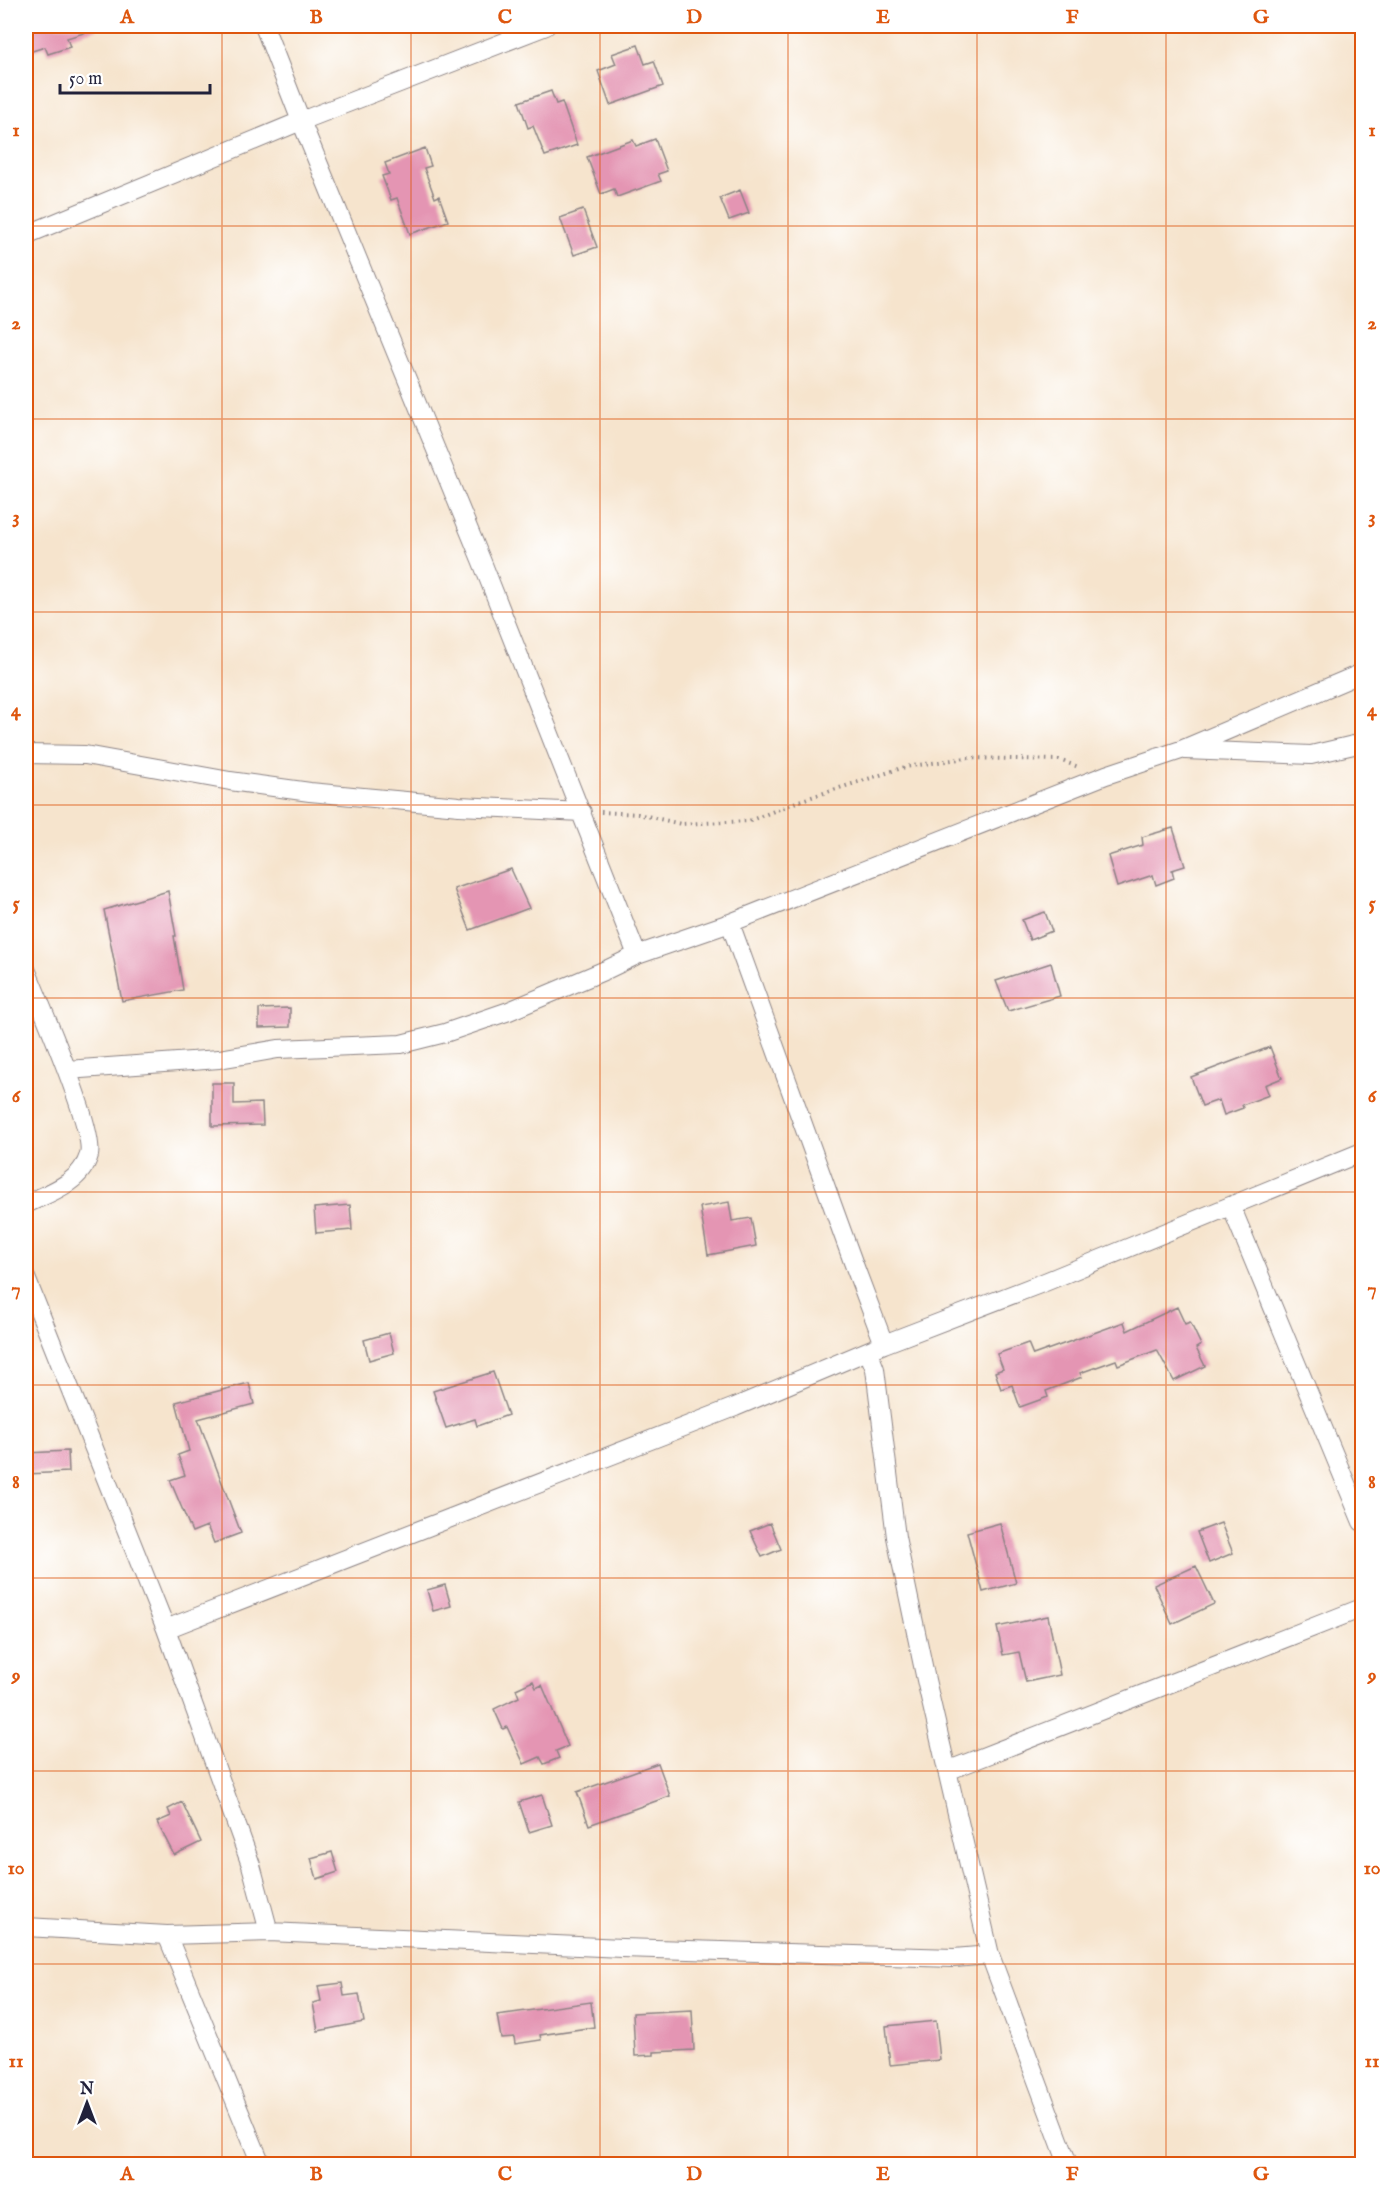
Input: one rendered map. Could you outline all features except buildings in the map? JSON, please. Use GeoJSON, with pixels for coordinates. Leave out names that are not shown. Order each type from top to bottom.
{"type":"FeatureCollection","features":[{"type":"Feature","properties":{"kind":"street"},"geometry":{"type":"LineString","coordinates":[[264,26],[482,562],[637,955]]}},
{"type":"Feature","properties":{"kind":"street"},"geometry":{"type":"LineString","coordinates":[[26,235],[301,120],[546,26]]}},
{"type":"Feature","properties":{"kind":"street"},"geometry":{"type":"LineString","coordinates":[[67,1070],[219,1059],[278,1049],[401,1044],[445,1033],[509,1011],[637,955],[730,923],[1106,776],[1180,750],[1362,674]]}},
{"type":"Feature","properties":{"kind":"street"},"geometry":{"type":"LineString","coordinates":[[1180,750],[1311,755],[1362,743]]}},
{"type":"Feature","properties":{"kind":"street"},"geometry":{"type":"LineString","coordinates":[[26,754],[85,756],[310,792],[459,806],[582,812]]}},
{"type":"Feature","properties":{"kind":"street"},"geometry":{"type":"LineString","coordinates":[[730,923],[849,1251],[876,1347],[875,1369],[896,1537],[926,1680],[990,1955],[1068,2164]]}},
{"type":"Feature","properties":{"kind":"street"},"geometry":{"type":"LineString","coordinates":[[26,969],[67,1070],[89,1139],[89,1154],[81,1170],[66,1185],[26,1204]]}},
{"type":"Feature","properties":{"kind":"street"},"geometry":{"type":"LineString","coordinates":[[166,1629],[735,1407],[876,1347],[1045,1282],[1362,1152]]}},
{"type":"Feature","properties":{"kind":"street"},"geometry":{"type":"LineString","coordinates":[[1231,1206],[1362,1522]]}},
{"type":"Feature","properties":{"kind":"street"},"geometry":{"type":"LineString","coordinates":[[26,1278],[166,1629],[251,1865],[268,1932]]}},
{"type":"Feature","properties":{"kind":"street"},"geometry":{"type":"LineString","coordinates":[[947,1771],[1362,1608]]}},
{"type":"Feature","properties":{"kind":"street"},"geometry":{"type":"LineString","coordinates":[[26,1927],[167,1935],[268,1932],[622,1948],[954,1958],[990,1955]]}},
{"type":"Feature","properties":{"kind":"street"},"geometry":{"type":"LineString","coordinates":[[167,1935],[261,2164]]}},
{"type":"Feature","properties":{"kind":"path"},"geometry":{"type":"LineString","coordinates":[[582,812],[638,814],[681,824],[749,821],[799,801],[905,767],[966,758],[1059,760],[1106,776]]}}]}
